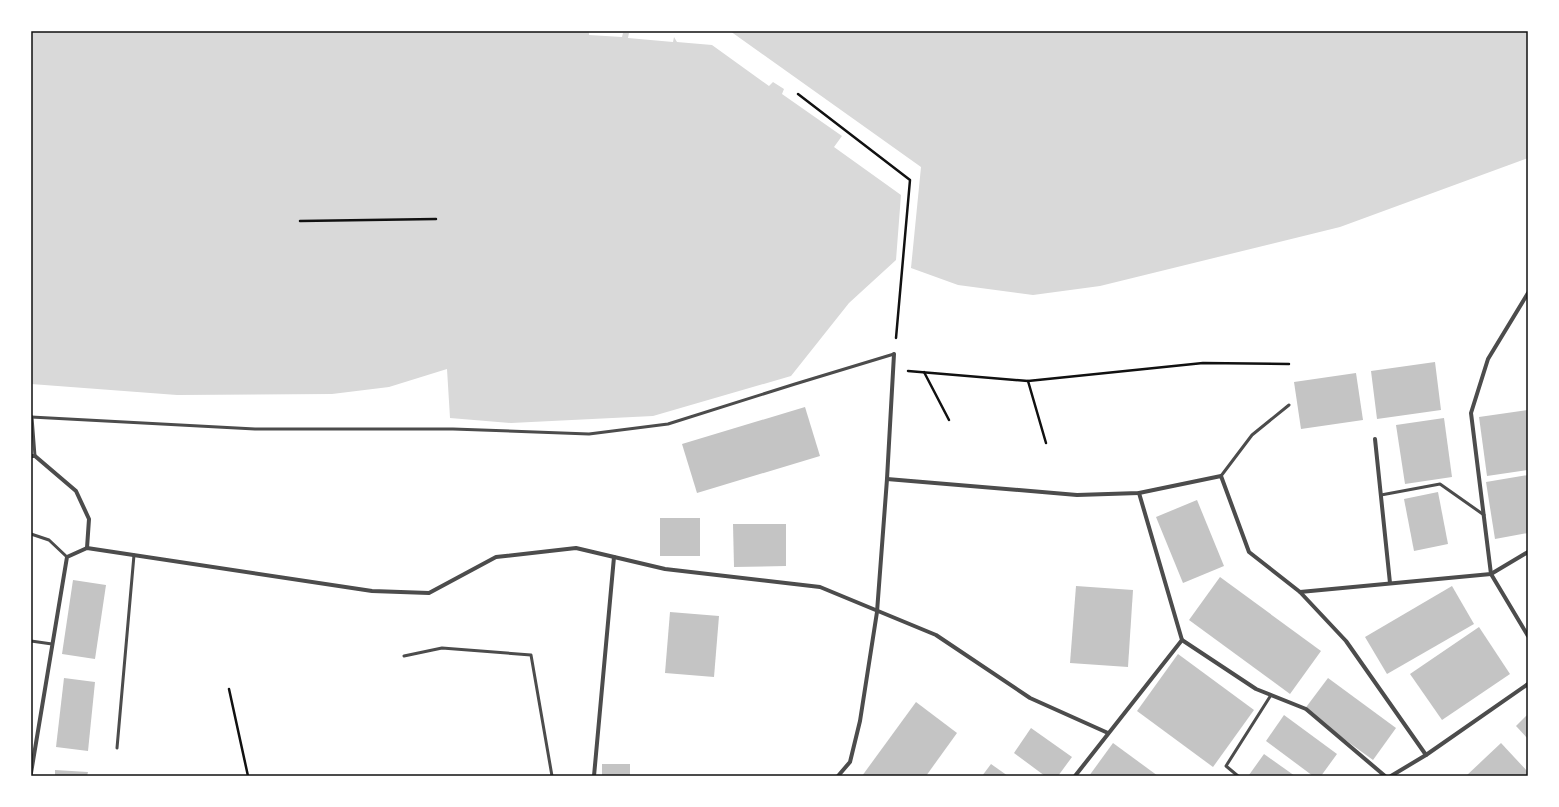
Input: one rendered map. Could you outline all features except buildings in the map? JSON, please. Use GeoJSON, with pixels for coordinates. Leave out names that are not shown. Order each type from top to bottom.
{"type":"FeatureCollection","features":[{"type":"Feature","properties":{"kind":"street"},"geometry":{"type":"LineString","coordinates":[[1528,293],[1488,359],[1471,413],[1492,574],[1528,636]]}},
{"type":"Feature","properties":{"kind":"street"},"geometry":{"type":"LineString","coordinates":[[838,776],[850,762],[860,721],[877,612],[887,479],[894,354]]}},
{"type":"Feature","properties":{"kind":"street"},"geometry":{"type":"LineString","coordinates":[[1375,439],[1390,583]]}},
{"type":"Feature","properties":{"kind":"street"},"geometry":{"type":"LineString","coordinates":[[33,456],[76,491],[89,519],[87,548]]}},
{"type":"Feature","properties":{"kind":"street"},"geometry":{"type":"LineString","coordinates":[[887,479],[1077,495],[1139,493],[1221,476],[1249,552],[1300,592],[1346,641],[1426,755]]}},
{"type":"Feature","properties":{"kind":"street"},"geometry":{"type":"LineString","coordinates":[[1139,493],[1182,640],[1256,689],[1306,709],[1385,776]]}},
{"type":"Feature","properties":{"kind":"street"},"geometry":{"type":"LineString","coordinates":[[31,772],[67,557],[87,548],[372,591],[429,593],[496,556],[576,548],[665,569],[820,588],[936,635],[1030,698],[1108,734]]}},
{"type":"Feature","properties":{"kind":"street"},"geometry":{"type":"LineString","coordinates":[[1300,592],[1492,574],[1528,552]]}},
{"type":"Feature","properties":{"kind":"street"},"geometry":{"type":"LineString","coordinates":[[594,776],[614,557]]}},
{"type":"Feature","properties":{"kind":"street"},"geometry":{"type":"LineString","coordinates":[[1075,776],[1182,640]]}},
{"type":"Feature","properties":{"kind":"street"},"geometry":{"type":"LineString","coordinates":[[1391,776],[1426,755],[1528,684]]}},
{"type":"Feature","properties":{"kind":"lane"},"geometry":{"type":"LineString","coordinates":[[33,456],[31,417],[255,429],[453,429],[589,434],[668,424],[894,354]]}},
{"type":"Feature","properties":{"kind":"lane"},"geometry":{"type":"LineString","coordinates":[[1221,476],[1252,435],[1289,405]]}},
{"type":"Feature","properties":{"kind":"lane"},"geometry":{"type":"LineString","coordinates":[[1381,495],[1440,484],[1484,515]]}},
{"type":"Feature","properties":{"kind":"lane"},"geometry":{"type":"LineString","coordinates":[[31,534],[49,540],[67,557]]}},
{"type":"Feature","properties":{"kind":"lane"},"geometry":{"type":"LineString","coordinates":[[117,748],[134,555]]}},
{"type":"Feature","properties":{"kind":"lane"},"geometry":{"type":"LineString","coordinates":[[31,641],[52,644]]}},
{"type":"Feature","properties":{"kind":"lane"},"geometry":{"type":"LineString","coordinates":[[404,656],[442,648],[531,655],[552,776]]}},
{"type":"Feature","properties":{"kind":"lane"},"geometry":{"type":"LineString","coordinates":[[1238,776],[1226,766],[1271,695]]}},
{"type":"Feature","properties":{"kind":"path"},"geometry":{"type":"LineString","coordinates":[[798,94],[910,180],[894,354]]}},
{"type":"Feature","properties":{"kind":"path"},"geometry":{"type":"LineString","coordinates":[[300,221],[436,219]]}},
{"type":"Feature","properties":{"kind":"path"},"geometry":{"type":"LineString","coordinates":[[893,370],[1028,381],[1203,364],[1288,364]]}},
{"type":"Feature","properties":{"kind":"path"},"geometry":{"type":"LineString","coordinates":[[924,372],[949,420]]}},
{"type":"Feature","properties":{"kind":"path"},"geometry":{"type":"LineString","coordinates":[[1028,381],[1046,443]]}},
{"type":"Feature","properties":{"kind":"path"},"geometry":{"type":"LineString","coordinates":[[229,689],[248,776]]}},
{"type":"Feature","properties":{"kind":"shaded area"},"geometry":{"type":"Polygon","coordinates":[[[31,31],[589,31],[589,35],[622,37],[623,33],[629,33],[628,38],[673,42],[674,37],[677,42],[712,45],[769,86],[773,82],[784,89],[782,94],[842,136],[834,147],[901,195],[896,260],[849,303],[791,376],[653,416],[511,423],[450,418],[447,369],[389,387],[332,394],[177,395],[31,384],[31,31]]]}},
{"type":"Feature","properties":{"kind":"shaded area"},"geometry":{"type":"Polygon","coordinates":[[[730,31],[1528,31],[1528,158],[1340,227],[1100,286],[1033,295],[958,285],[911,268],[921,167],[730,31]]]}}]}
